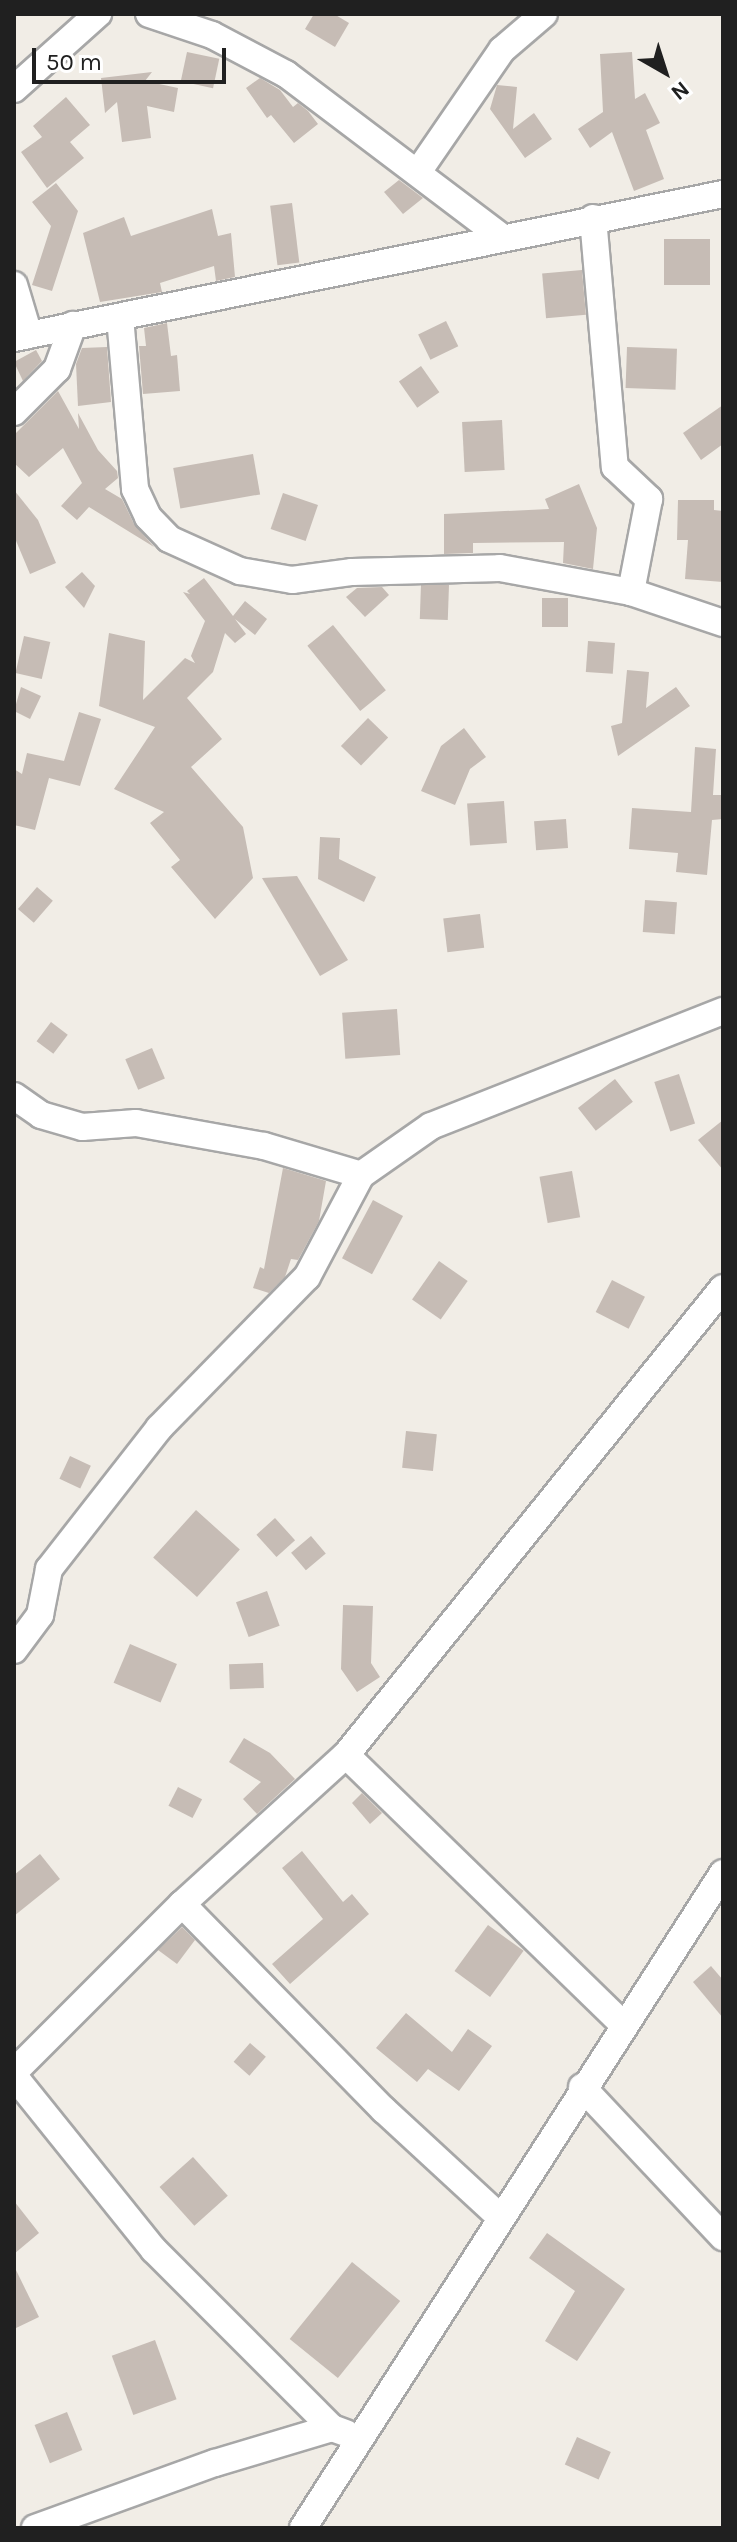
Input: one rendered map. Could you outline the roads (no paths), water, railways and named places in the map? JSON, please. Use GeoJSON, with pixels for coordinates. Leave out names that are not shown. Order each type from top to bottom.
{"type":"FeatureCollection","features":[{"type":"Feature","properties":{"kind":"street"},"geometry":{"type":"LineString","coordinates":[[14,89],[98,14]]}},
{"type":"Feature","properties":{"kind":"street"},"geometry":{"type":"LineString","coordinates":[[149,14],[212,35],[286,74],[500,236]]}},
{"type":"Feature","properties":{"kind":"street"},"geometry":{"type":"LineString","coordinates":[[418,172],[502,50],[544,14]]}},
{"type":"Feature","properties":{"kind":"street"},"geometry":{"type":"LineString","coordinates":[[14,285],[21,336],[500,236],[723,194]]}},
{"type":"Feature","properties":{"kind":"street"},"geometry":{"type":"LineString","coordinates":[[593,218],[615,467],[649,499],[631,592]]}},
{"type":"Feature","properties":{"kind":"street"},"geometry":{"type":"LineString","coordinates":[[120,317],[135,489],[148,517],[169,539],[240,571],[292,580],[352,572],[500,568],[631,592],[723,623]]}},
{"type":"Feature","properties":{"kind":"street"},"geometry":{"type":"LineString","coordinates":[[14,412],[57,369],[73,325]]}},
{"type":"Feature","properties":{"kind":"street"},"geometry":{"type":"LineString","coordinates":[[14,1650],[40,1615],[49,1569],[159,1428],[307,1277],[361,1175],[431,1126],[723,1011]]}},
{"type":"Feature","properties":{"kind":"street"},"geometry":{"type":"LineString","coordinates":[[14,1096],[41,1115],[82,1127],[136,1123],[264,1146],[361,1175]]}},
{"type":"Feature","properties":{"kind":"street"},"geometry":{"type":"LineString","coordinates":[[359,2437],[332,2428],[154,2250],[14,2074],[182,1904],[346,1755],[723,1288]]}},
{"type":"Feature","properties":{"kind":"street"},"geometry":{"type":"LineString","coordinates":[[346,1755],[622,2023]]}},
{"type":"Feature","properties":{"kind":"street"},"geometry":{"type":"LineString","coordinates":[[303,2528],[622,2023],[720,1886]]}},
{"type":"Feature","properties":{"kind":"street"},"geometry":{"type":"LineString","coordinates":[[182,1904],[384,2110],[500,2217]]}},
{"type":"Feature","properties":{"kind":"street"},"geometry":{"type":"LineString","coordinates":[[582,2087],[723,2237]]}},
{"type":"Feature","properties":{"kind":"street"},"geometry":{"type":"LineString","coordinates":[[35,2528],[332,2428]]}}]}
